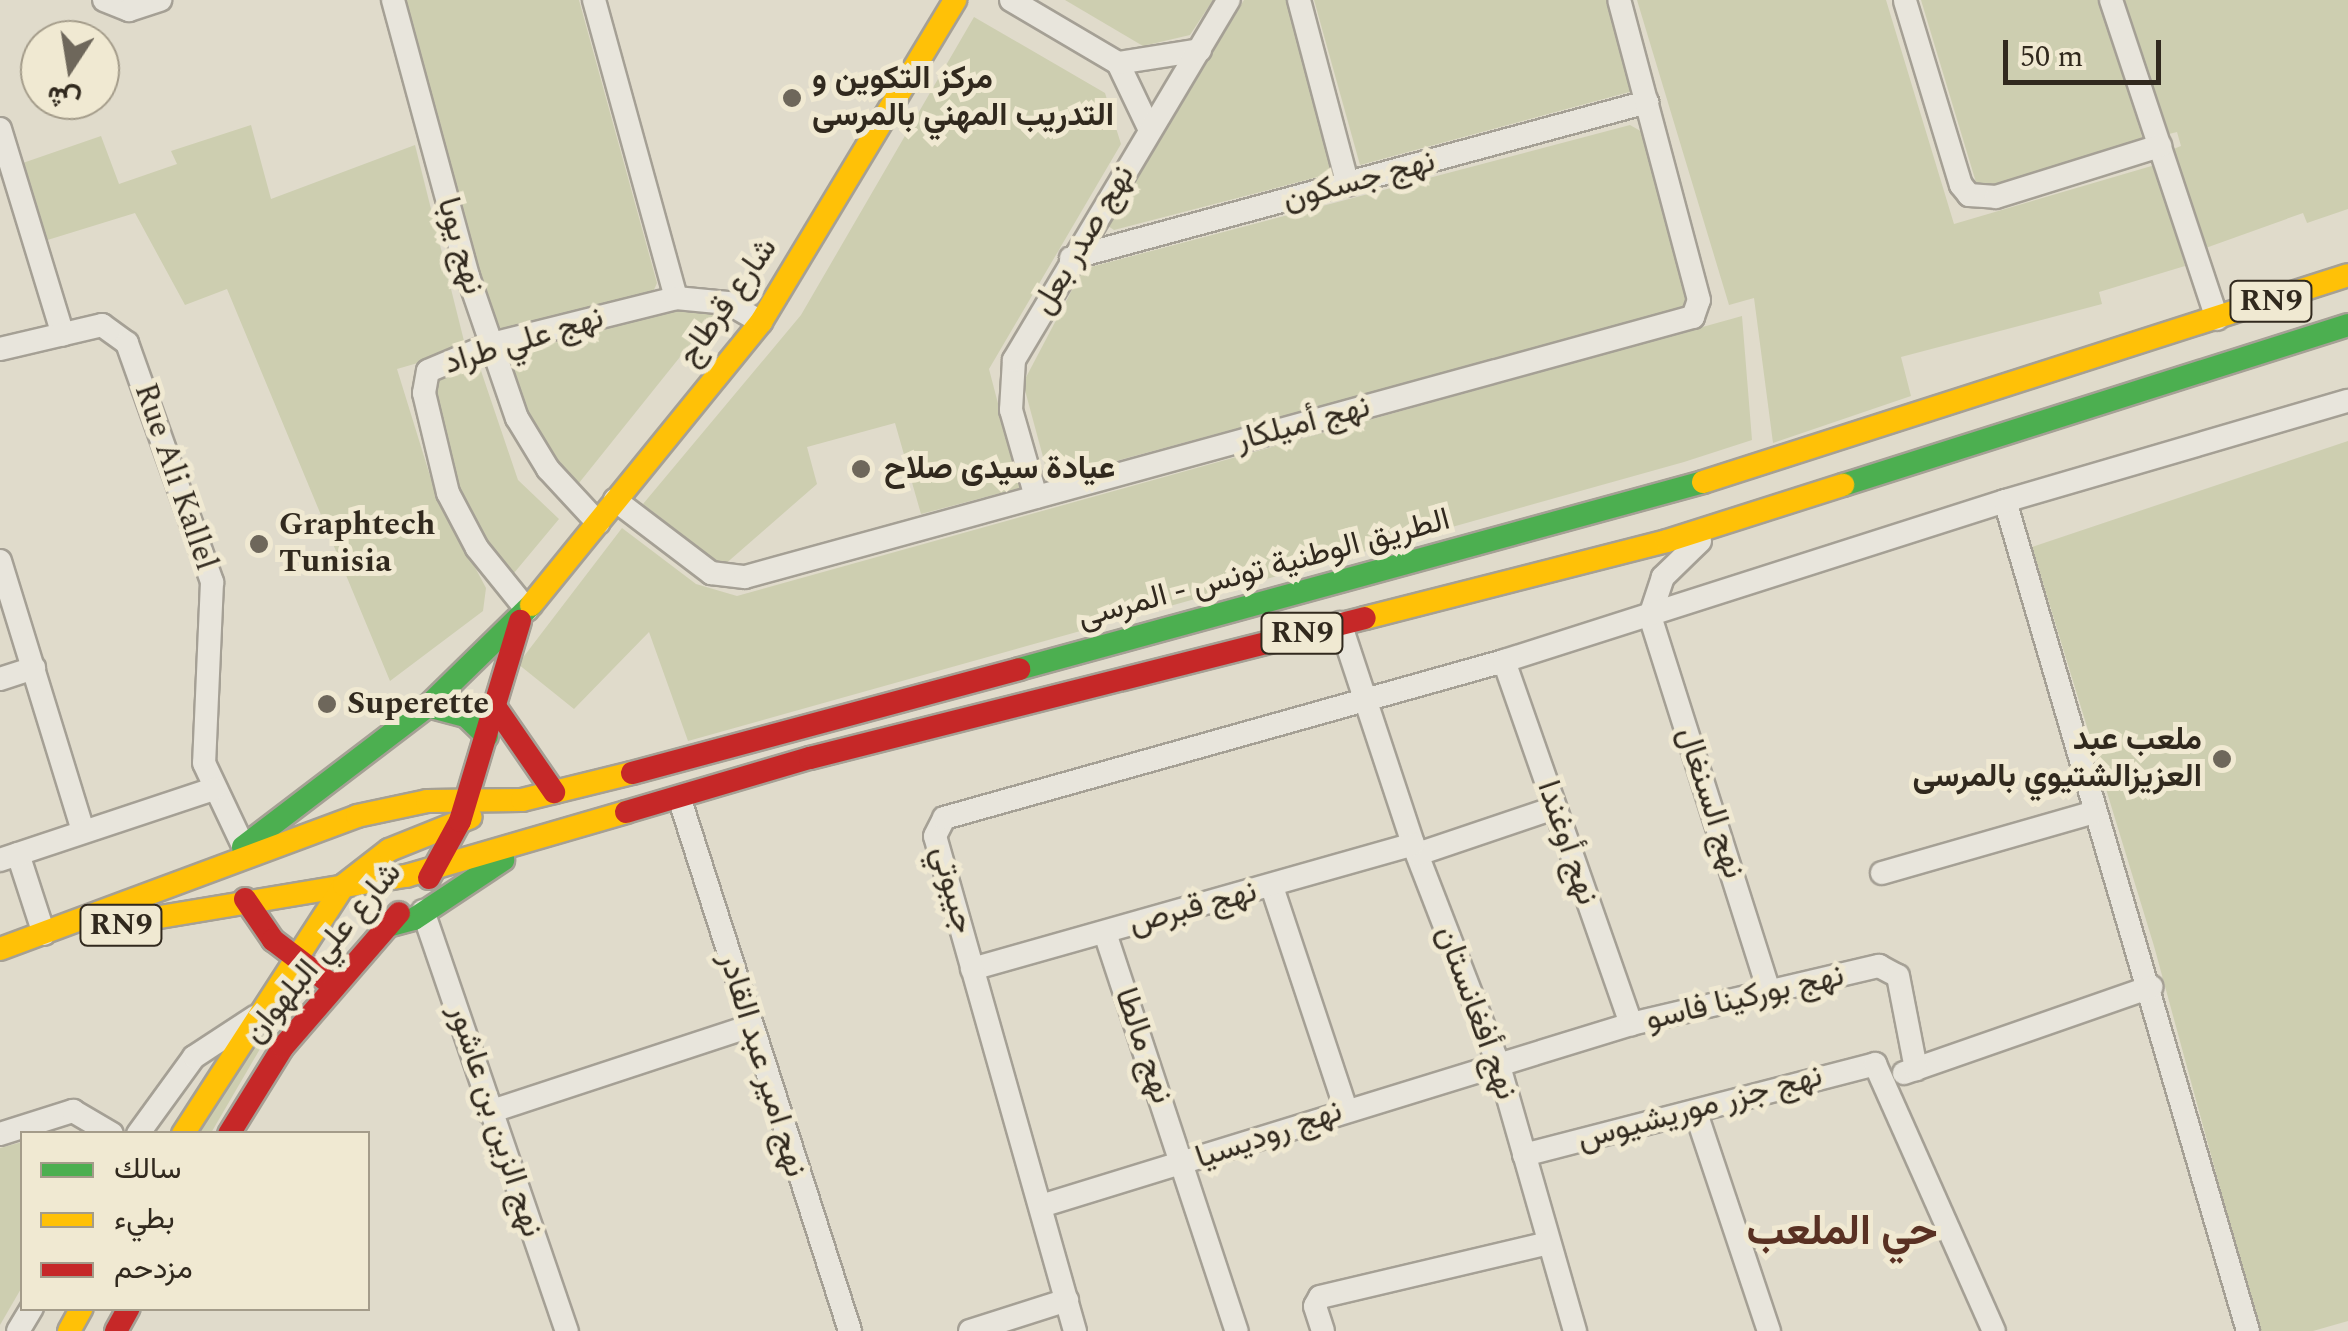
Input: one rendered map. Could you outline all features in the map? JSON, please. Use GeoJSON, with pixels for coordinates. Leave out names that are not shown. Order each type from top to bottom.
{"type":"FeatureCollection","features":[{"type":"Feature","properties":{"kind":"main road","name":"شارع قرطاج"},"geometry":{"type":"LineString","coordinates":[[524,614],[761,322],[955,0]]}},
{"type":"Feature","properties":{"kind":"main road","name":"الطريق الوطنية تونس - المرسى"},"geometry":{"type":"LineString","coordinates":[[44,934],[189,879],[246,852],[384,808],[463,810],[522,800],[1646,500],[2348,275]]}},
{"type":"Feature","properties":{"kind":"main road","name":"RN9"},"geometry":{"type":"LineString","coordinates":[[0,965],[126,924],[245,899],[437,867],[678,797],[1716,528],[2348,325]]}},
{"type":"Feature","properties":{"kind":"main road"},"geometry":{"type":"LineString","coordinates":[[246,852],[428,706],[524,614]]}},
{"type":"Feature","properties":{"kind":"main road","name":"شارع علي البلهوان"},"geometry":{"type":"LineString","coordinates":[[232,1131],[283,1047],[437,867],[463,810],[524,614]]}},
{"type":"Feature","properties":{"kind":"main road"},"geometry":{"type":"LineString","coordinates":[[494,705],[554,792]]}},
{"type":"Feature","properties":{"kind":"main road"},"geometry":{"type":"LineString","coordinates":[[428,706],[466,716],[487,736]]}},
{"type":"Feature","properties":{"kind":"main road"},"geometry":{"type":"LineString","coordinates":[[344,885],[389,850],[463,810]]}},
{"type":"Feature","properties":{"kind":"main road"},"geometry":{"type":"LineString","coordinates":[[387,926],[423,911],[526,844]]}},
{"type":"Feature","properties":{"kind":"main road","name":"شارع علي البلهوان"},"geometry":{"type":"LineString","coordinates":[[185,1131],[255,1017],[344,885]]}},
{"type":"Feature","properties":{"kind":"main road"},"geometry":{"type":"LineString","coordinates":[[245,899],[294,960],[332,986]]}},
{"type":"Feature","properties":{"kind":"main road","name":"RN9"},"geometry":{"type":"LineString","coordinates":[[0,950],[44,934]]}},
{"type":"Feature","properties":{"kind":"street"},"geometry":{"type":"LineString","coordinates":[[104,0],[129,10],[160,0]]}},
{"type":"Feature","properties":{"kind":"street","name":"نهج يوبا"},"geometry":{"type":"LineString","coordinates":[[393,0],[492,344],[532,446],[598,523]]}},
{"type":"Feature","properties":{"kind":"street"},"geometry":{"type":"LineString","coordinates":[[594,0],[676,298]]}},
{"type":"Feature","properties":{"kind":"street"},"geometry":{"type":"LineString","coordinates":[[1012,0],[1118,63],[1150,130]]}},
{"type":"Feature","properties":{"kind":"street","name":"نهج صدر بعل"},"geometry":{"type":"LineString","coordinates":[[1036,497],[1010,410],[1014,360],[1071,258],[1229,0]]}},
{"type":"Feature","properties":{"kind":"street"},"geometry":{"type":"LineString","coordinates":[[1298,0],[1348,185]]}},
{"type":"Feature","properties":{"kind":"street","name":"نهج أميلكار"},"geometry":{"type":"LineString","coordinates":[[614,500],[711,572],[734,578],[1693,317],[1699,300],[1619,0]]}},
{"type":"Feature","properties":{"kind":"street"},"geometry":{"type":"LineString","coordinates":[[2111,0],[2218,319]]}},
{"type":"Feature","properties":{"kind":"street"},"geometry":{"type":"LineString","coordinates":[[1905,1],[1960,185],[1970,195],[1996,197],[2160,146]]}},
{"type":"Feature","properties":{"kind":"street"},"geometry":{"type":"LineString","coordinates":[[1118,63],[1200,50]]}},
{"type":"Feature","properties":{"kind":"street","name":"نهج جسكون"},"geometry":{"type":"LineString","coordinates":[[1071,258],[1646,102]]}},
{"type":"Feature","properties":{"kind":"street"},"geometry":{"type":"LineString","coordinates":[[0,130],[63,334]]}},
{"type":"Feature","properties":{"kind":"street","name":"نهج علي طراد"},"geometry":{"type":"LineString","coordinates":[[524,614],[477,548],[448,493],[423,386],[428,370],[492,344],[676,298],[728,303],[761,322]]}},
{"type":"Feature","properties":{"kind":"street","name":"Rue Ali Kallel"},"geometry":{"type":"LineString","coordinates":[[0,349],[102,325],[128,342],[206,558],[214,609],[204,764],[246,852]]}},
{"type":"Feature","properties":{"kind":"street"},"geometry":{"type":"LineString","coordinates":[[1368,698],[1504,661],[2005,501],[2348,401]]}},
{"type":"Feature","properties":{"kind":"street"},"geometry":{"type":"LineString","coordinates":[[2005,501],[2095,812],[2151,987],[2248,1331]]}},
{"type":"Feature","properties":{"kind":"street"},"geometry":{"type":"LineString","coordinates":[[1650,616],[1674,561],[1716,528]]}},
{"type":"Feature","properties":{"kind":"street"},"geometry":{"type":"LineString","coordinates":[[0,561],[83,830]]}},
{"type":"Feature","properties":{"kind":"street","name":"نهج السنغال"},"geometry":{"type":"LineString","coordinates":[[1650,616],[1769,991]]}},
{"type":"Feature","properties":{"kind":"street","name":"نهج أفغانستان"},"geometry":{"type":"LineString","coordinates":[[1340,623],[1415,849],[1498,1066],[1575,1331]]}},
{"type":"Feature","properties":{"kind":"street","name":"نهج أوغندا"},"geometry":{"type":"LineString","coordinates":[[1504,661],[1631,1024]]}},
{"type":"Feature","properties":{"kind":"street"},"geometry":{"type":"LineString","coordinates":[[0,679],[34,668]]}},
{"type":"Feature","properties":{"kind":"street","name":"جيبوتي"},"geometry":{"type":"LineString","coordinates":[[1075,1331],[936,836],[944,818],[1368,698]]}},
{"type":"Feature","properties":{"kind":"street"},"geometry":{"type":"LineString","coordinates":[[44,934],[9,857],[213,789]]}},
{"type":"Feature","properties":{"kind":"street","name":"نهج امير عبد القادر"},"geometry":{"type":"LineString","coordinates":[[678,797],[850,1331]]}},
{"type":"Feature","properties":{"kind":"street","name":"نهج قبرص"},"geometry":{"type":"LineString","coordinates":[[972,968],[1554,808]]}},
{"type":"Feature","properties":{"kind":"street"},"geometry":{"type":"LineString","coordinates":[[1882,873],[2095,812]]}},
{"type":"Feature","properties":{"kind":"street"},"geometry":{"type":"LineString","coordinates":[[1272,886],[1346,1109]]}},
{"type":"Feature","properties":{"kind":"street","name":"نهج الزين بن عاشور"},"geometry":{"type":"LineString","coordinates":[[423,911],[567,1331]]}},
{"type":"Feature","properties":{"kind":"street","name":"نهج مالطا"},"geometry":{"type":"LineString","coordinates":[[1104,933],[1237,1331]]}},
{"type":"Feature","properties":{"kind":"street","name":"نهج بوركينا فاسو"},"geometry":{"type":"LineString","coordinates":[[1498,1066],[1631,1024],[1879,966],[1894,970],[1916,1069]]}},
{"type":"Feature","properties":{"kind":"street","name":"نهج جزر موريشيوس"},"geometry":{"type":"LineString","coordinates":[[1524,1155],[1881,1071],[1916,1069],[2151,987]]}},
{"type":"Feature","properties":{"kind":"street"},"geometry":{"type":"LineString","coordinates":[[140,1131],[194,1058],[255,1017]]}},
{"type":"Feature","properties":{"kind":"street"},"geometry":{"type":"LineString","coordinates":[[489,1112],[751,1026]]}},
{"type":"Feature","properties":{"kind":"street","name":"نهج روديسيا"},"geometry":{"type":"LineString","coordinates":[[1041,1206],[1346,1109],[1498,1066]]}},
{"type":"Feature","properties":{"kind":"street"},"geometry":{"type":"LineString","coordinates":[[1881,1071],[1994,1331]]}},
{"type":"Feature","properties":{"kind":"street"},"geometry":{"type":"LineString","coordinates":[[0,1134],[73,1111],[107,1131]]}},
{"type":"Feature","properties":{"kind":"street"},"geometry":{"type":"LineString","coordinates":[[1696,1113],[1769,1331]]}},
{"type":"Feature","properties":{"kind":"street"},"geometry":{"type":"LineString","coordinates":[[1323,1331],[1315,1306],[1320,1297],[1549,1244]]}},
{"type":"Feature","properties":{"kind":"street"},"geometry":{"type":"LineString","coordinates":[[970,1331],[1067,1300]]}},
{"type":"Feature","properties":{"kind":"green space"},"geometry":{"type":"Polygon","coordinates":[[[402,0],[579,0],[657,283],[653,292],[497,331],[488,325],[402,0]]]}},
{"type":"Feature","properties":{"kind":"green space"},"geometry":{"type":"Polygon","coordinates":[[[1065,0],[1213,0],[1190,35],[1143,46],[1065,0]]]}},
{"type":"Feature","properties":{"kind":"green space"},"geometry":{"type":"Polygon","coordinates":[[[1244,0],[1286,0],[1333,173],[1114,230],[1105,224],[1244,0]]]}},
{"type":"Feature","properties":{"kind":"green space"},"geometry":{"type":"Polygon","coordinates":[[[1314,0],[1608,0],[1633,91],[1360,165],[1314,0]]]}},
{"type":"Feature","properties":{"kind":"green space"},"geometry":{"type":"Polygon","coordinates":[[[1637,0],[1886,0],[1954,224],[2155,165],[2185,266],[2099,292],[2102,304],[1901,357],[1911,396],[1773,443],[1754,298],[1729,305],[1637,0]]]}},
{"type":"Feature","properties":{"kind":"green space"},"geometry":{"type":"Polygon","coordinates":[[[1921,0],[2100,0],[2143,140],[1978,189],[1921,0]]]}},
{"type":"Feature","properties":{"kind":"green space"},"geometry":{"type":"Polygon","coordinates":[[[2124,0],[2348,0],[2348,209],[2307,223],[2303,213],[2200,250],[2171,150],[2181,146],[2177,132],[2165,135],[2124,0]]]}},
{"type":"Feature","properties":{"kind":"green space"},"geometry":{"type":"Polygon","coordinates":[[[974,17],[1105,93],[1121,144],[989,369],[1020,488],[921,514],[895,423],[807,447],[817,484],[723,566],[643,504],[801,315],[974,17]]]}},
{"type":"Feature","properties":{"kind":"green space"},"geometry":{"type":"Polygon","coordinates":[[[251,125],[271,199],[415,145],[466,349],[397,369],[435,492],[486,588],[483,611],[390,681],[227,289],[185,305],[135,213],[41,242],[17,165],[101,136],[119,184],[177,164],[171,151],[251,125]]]}},
{"type":"Feature","properties":{"kind":"green space"},"geometry":{"type":"Polygon","coordinates":[[[1630,125],[1644,133],[1691,306],[1049,479],[1023,383],[1083,269],[1630,125]]]}},
{"type":"Feature","properties":{"kind":"green space"},"geometry":{"type":"Polygon","coordinates":[[[689,306],[716,312],[579,483],[544,462],[511,364],[519,351],[689,306]]]}},
{"type":"Feature","properties":{"kind":"green space"},"geometry":{"type":"Polygon","coordinates":[[[1742,316],[1752,440],[1684,462],[688,741],[649,632],[574,709],[518,664],[622,528],[696,584],[737,596],[1742,316]]]}},
{"type":"Feature","properties":{"kind":"green space"},"geometry":{"type":"Polygon","coordinates":[[[478,362],[518,480],[559,519],[514,573],[495,567],[462,514],[421,377],[478,362]]]}},
{"type":"Feature","properties":{"kind":"green space","name":"ملعب عبد العزيزالشتيوي بالمرسى"},"geometry":{"type":"Polygon","coordinates":[[[2348,441],[2348,1321],[2313,1331],[2259,1331],[2154,946],[2032,547],[2348,441]]]}},
{"type":"Feature","properties":{"kind":"green space"},"geometry":{"type":"Polygon","coordinates":[[[299,982],[212,1131],[197,1131],[299,982]]]}},
{"type":"Feature","properties":{"kind":"green space"},"geometry":{"type":"Polygon","coordinates":[[[20,1143],[20,1290],[0,1325],[0,1148],[20,1143]]]}},
{"type":"Feature","properties":{"kind":"traffic: fast"},"geometry":{"type":"LineString","coordinates":[[1843,485],[2348,325]]}},
{"type":"Feature","properties":{"kind":"traffic: fast"},"geometry":{"type":"LineString","coordinates":[[1019,669],[1703,482]]}},
{"type":"Feature","properties":{"kind":"traffic: fast"},"geometry":{"type":"LineString","coordinates":[[243,847],[428,706],[531,605]]}},
{"type":"Feature","properties":{"kind":"traffic: fast"},"geometry":{"type":"LineString","coordinates":[[428,706],[466,716],[487,736]]}},
{"type":"Feature","properties":{"kind":"traffic: fast"},"geometry":{"type":"LineString","coordinates":[[387,926],[414,919],[503,860]]}},
{"type":"Feature","properties":{"kind":"traffic: slow"},"geometry":{"type":"LineString","coordinates":[[531,605],[761,322],[955,0]]}},
{"type":"Feature","properties":{"kind":"traffic: slow"},"geometry":{"type":"LineString","coordinates":[[1703,482],[2348,275]]}},
{"type":"Feature","properties":{"kind":"traffic: slow"},"geometry":{"type":"LineString","coordinates":[[1365,618],[1667,541],[1843,485]]}},
{"type":"Feature","properties":{"kind":"traffic: slow"},"geometry":{"type":"LineString","coordinates":[[0,949],[357,816],[427,801],[522,800],[632,773]]}},
{"type":"Feature","properties":{"kind":"traffic: slow"},"geometry":{"type":"LineString","coordinates":[[142,920],[406,876],[626,812]]}},
{"type":"Feature","properties":{"kind":"traffic: slow"},"geometry":{"type":"LineString","coordinates":[[185,1131],[344,885],[389,850],[471,817]]}},
{"type":"Feature","properties":{"kind":"traffic: slow"},"geometry":{"type":"LineString","coordinates":[[69,1331],[80,1311]]}},
{"type":"Feature","properties":{"kind":"traffic: jam"},"geometry":{"type":"LineString","coordinates":[[626,812],[810,758],[1365,618]]}},
{"type":"Feature","properties":{"kind":"traffic: jam"},"geometry":{"type":"LineString","coordinates":[[429,878],[460,821],[520,621]]}},
{"type":"Feature","properties":{"kind":"traffic: jam"},"geometry":{"type":"LineString","coordinates":[[632,773],[1019,669]]}},
{"type":"Feature","properties":{"kind":"traffic: jam"},"geometry":{"type":"LineString","coordinates":[[494,705],[554,792]]}},
{"type":"Feature","properties":{"kind":"traffic: jam"},"geometry":{"type":"LineString","coordinates":[[245,899],[273,940],[332,985]]}},
{"type":"Feature","properties":{"kind":"traffic: jam"},"geometry":{"type":"LineString","coordinates":[[231,1131],[283,1047],[399,913]]}},
{"type":"Feature","properties":{"kind":"traffic: jam"},"geometry":{"type":"LineString","coordinates":[[116,1331],[127,1311]]}},
{"type":"Feature","properties":{"kind":"place","name":"مركز التكوين و التدريب المهني بالمرسى"},"geometry":{"type":"Point","coordinates":[792,98]}},
{"type":"Feature","properties":{"kind":"place","name":"عيادة سيدى صلاح"},"geometry":{"type":"Point","coordinates":[861,469]}},
{"type":"Feature","properties":{"kind":"place","name":"Graphtech Tunisia"},"geometry":{"type":"Point","coordinates":[259,544]}},
{"type":"Feature","properties":{"kind":"place","name":"Superette"},"geometry":{"type":"Point","coordinates":[327,704]}},
{"type":"Feature","properties":{"kind":"place","name":"ملعب عبد العزيزالشتيوي بالمرسى"},"geometry":{"type":"Point","coordinates":[2222,759]}},
{"type":"Feature","properties":{"kind":"district","name":"حي الملعب"},"geometry":{"type":"Point","coordinates":[1842,1232]}}]}
